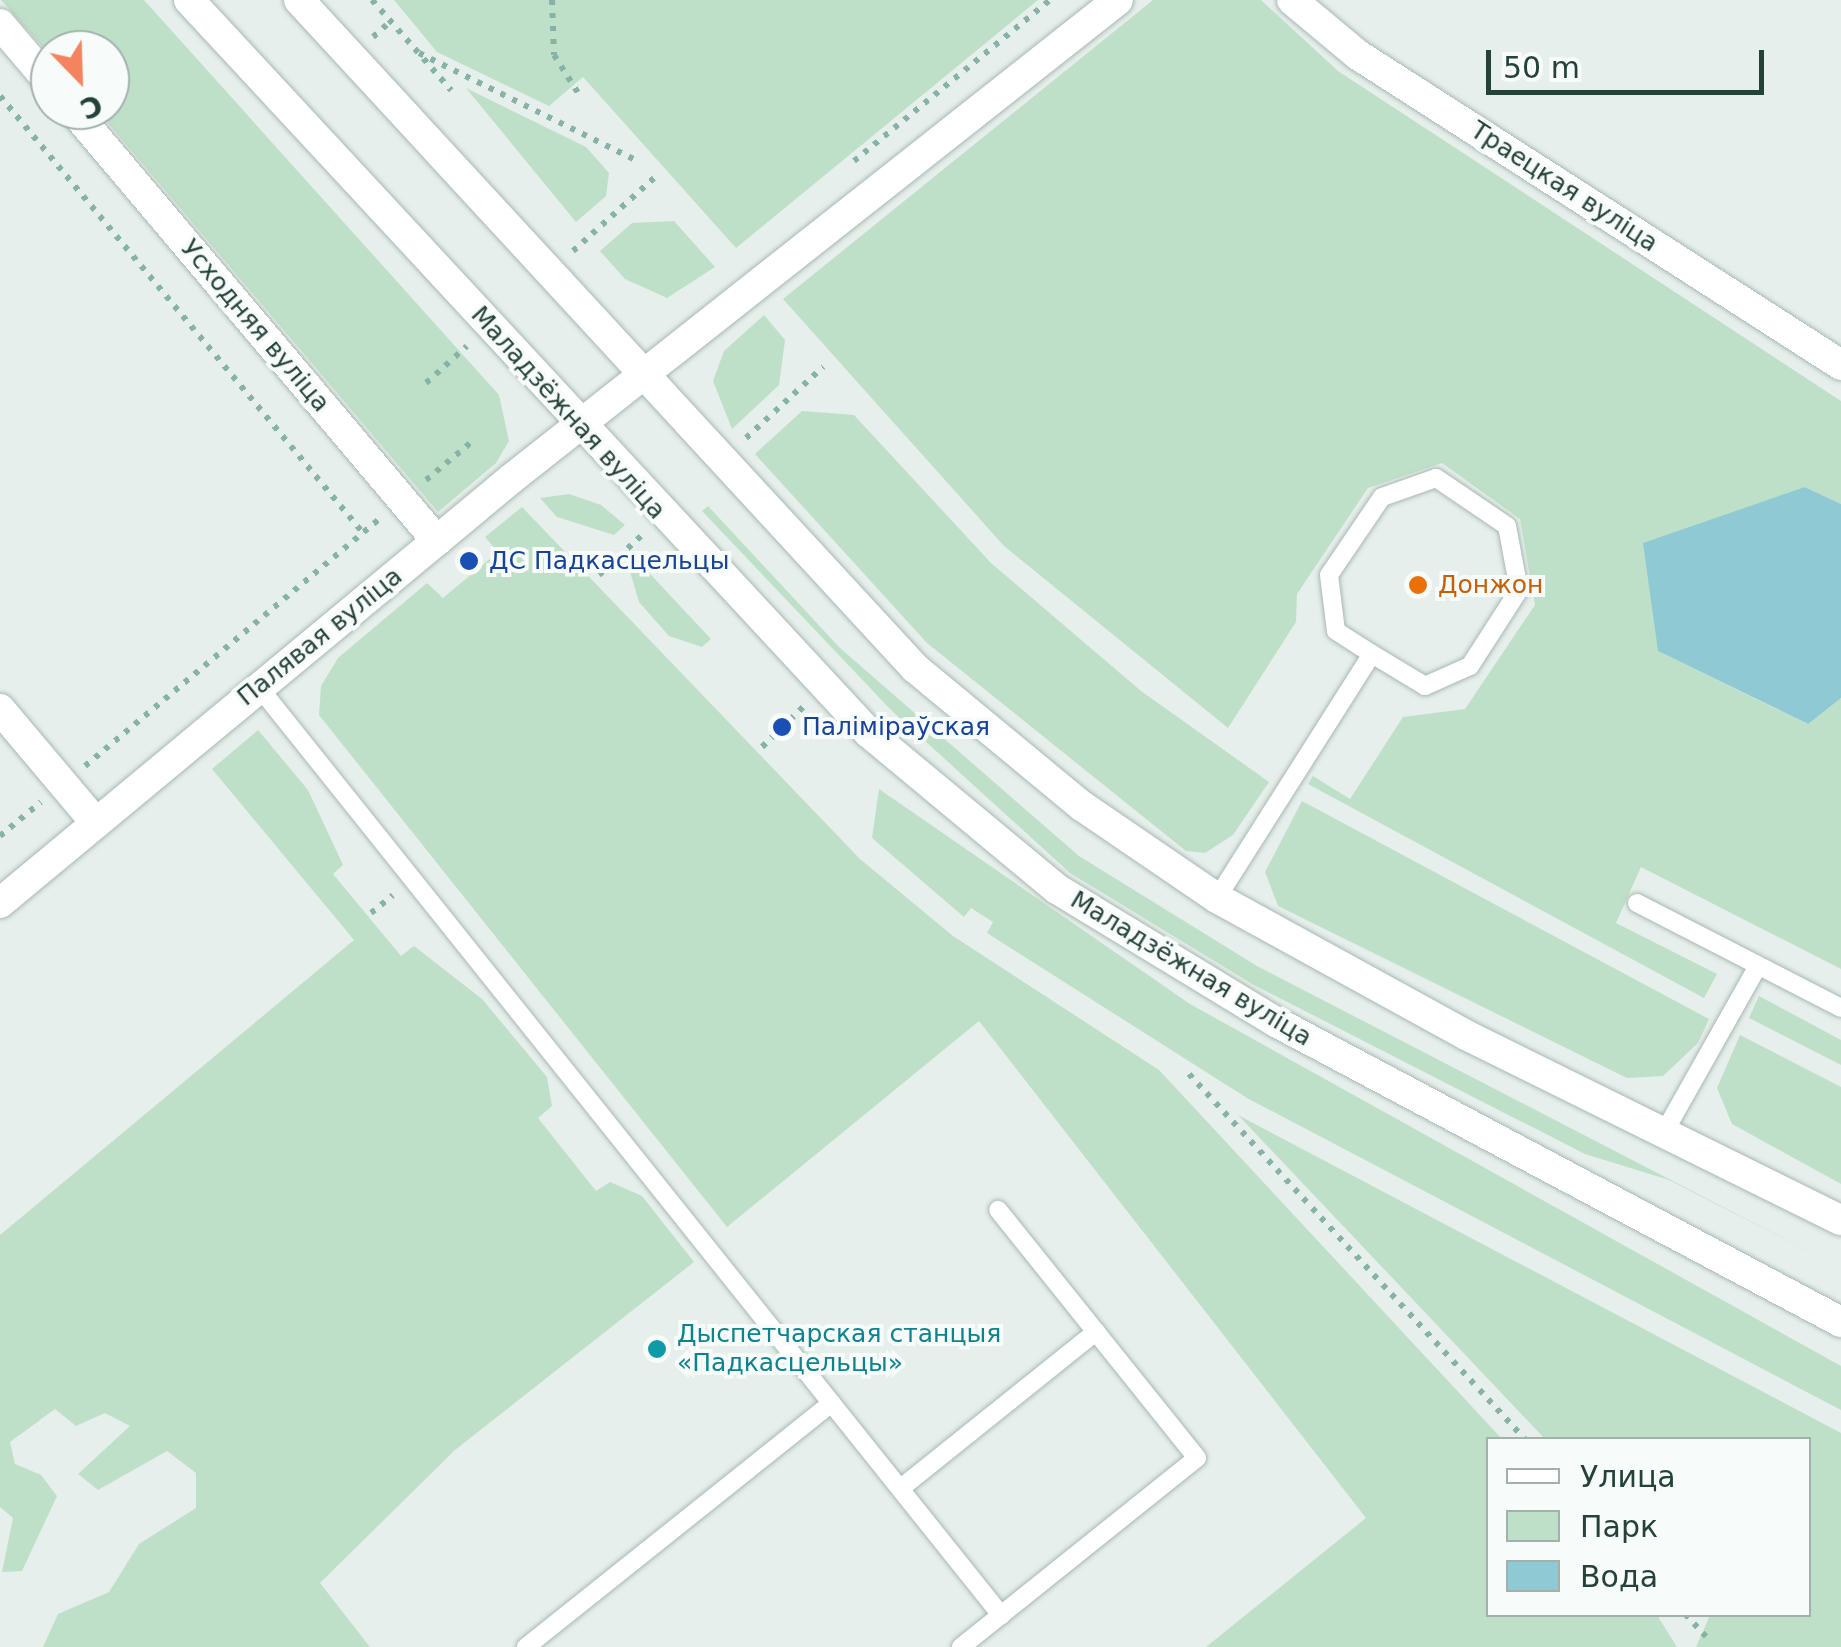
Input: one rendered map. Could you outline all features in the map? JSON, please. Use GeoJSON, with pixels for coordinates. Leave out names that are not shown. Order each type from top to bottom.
{"type":"FeatureCollection","features":[{"type":"Feature","properties":{"kind":"main road","name":"Маладзёжная вуліца"},"geometry":{"type":"LineString","coordinates":[[190,0],[824,687],[1057,889],[1142,946],[1841,1322]]}},
{"type":"Feature","properties":{"kind":"main road"},"geometry":{"type":"LineString","coordinates":[[299,0],[915,668],[1082,806],[1217,898],[1466,1036],[1666,1128],[1841,1220]]}},
{"type":"Feature","properties":{"kind":"main road","name":"Палявая вуліца"},"geometry":{"type":"LineString","coordinates":[[0,903],[437,541],[1118,0]]}},
{"type":"Feature","properties":{"kind":"main road","name":"Траецкая вуліца"},"geometry":{"type":"LineString","coordinates":[[1292,0],[1358,54],[1841,365]]}},
{"type":"Feature","properties":{"kind":"main road"},"geometry":{"type":"LineString","coordinates":[[0,24],[30,59]]}},
{"type":"Feature","properties":{"kind":"main road","name":"Усходняя вуліца"},"geometry":{"type":"LineString","coordinates":[[90,130],[437,541]]}},
{"type":"Feature","properties":{"kind":"main road"},"geometry":{"type":"LineString","coordinates":[[0,710],[96,823]]}},
{"type":"Feature","properties":{"kind":"lane"},"geometry":{"type":"LineString","coordinates":[[1436,478],[1507,526],[1519,590],[1470,666],[1425,686],[1372,654],[1336,632],[1329,575],[1382,497],[1436,478]]}},
{"type":"Feature","properties":{"kind":"lane"},"geometry":{"type":"LineString","coordinates":[[1217,898],[1372,654]]}},
{"type":"Feature","properties":{"kind":"lane"},"geometry":{"type":"LineString","coordinates":[[258,686],[1001,1614]]}},
{"type":"Feature","properties":{"kind":"lane"},"geometry":{"type":"LineString","coordinates":[[1637,903],[1841,1008]]}},
{"type":"Feature","properties":{"kind":"lane"},"geometry":{"type":"LineString","coordinates":[[1666,1128],[1758,966]]}},
{"type":"Feature","properties":{"kind":"lane"},"geometry":{"type":"LineString","coordinates":[[960,1647],[1197,1458],[998,1210]]}},
{"type":"Feature","properties":{"kind":"lane"},"geometry":{"type":"LineString","coordinates":[[900,1488],[1096,1332]]}},
{"type":"Feature","properties":{"kind":"lane"},"geometry":{"type":"LineString","coordinates":[[526,1647],[832,1403]]}},
{"type":"Feature","properties":{"kind":"path"},"geometry":{"type":"LineString","coordinates":[[372,0],[451,90]]}},
{"type":"Feature","properties":{"kind":"path"},"geometry":{"type":"LineString","coordinates":[[552,0],[554,55],[580,96]]}},
{"type":"Feature","properties":{"kind":"path"},"geometry":{"type":"LineString","coordinates":[[837,175],[1050,0]]}},
{"type":"Feature","properties":{"kind":"path"},"geometry":{"type":"LineString","coordinates":[[419,53],[640,162]]}},
{"type":"Feature","properties":{"kind":"path"},"geometry":{"type":"LineString","coordinates":[[0,96],[362,533]]}},
{"type":"Feature","properties":{"kind":"path"},"geometry":{"type":"LineString","coordinates":[[0,836],[475,439]]}},
{"type":"Feature","properties":{"kind":"path"},"geometry":{"type":"LineString","coordinates":[[762,747],[824,687]]}},
{"type":"Feature","properties":{"kind":"path"},"geometry":{"type":"LineString","coordinates":[[1189,1074],[1522,1437]]}},
{"type":"Feature","properties":{"kind":"path"},"geometry":{"type":"LineString","coordinates":[[1689,1617],[1710,1641]]}},
{"type":"Feature","properties":{"kind":"green space"},"geometry":{"type":"Polygon","coordinates":[[[1,0],[144,0],[499,395],[509,441],[496,463],[438,512],[114,130],[130,130],[130,30],[30,33],[1,0]]]}},
{"type":"Feature","properties":{"kind":"green space"},"geometry":{"type":"Polygon","coordinates":[[[394,0],[1038,0],[736,248],[583,77],[549,106],[437,52],[394,0]]]}},
{"type":"Feature","properties":{"kind":"green space"},"geometry":{"type":"Polygon","coordinates":[[[1153,0],[1261,0],[1338,71],[1841,401],[1841,504],[1805,487],[1658,651],[1807,724],[1841,698],[1841,969],[1641,867],[1616,923],[1717,974],[1704,998],[1308,784],[1313,776],[1350,799],[1403,717],[1465,709],[1535,605],[1520,519],[1442,463],[1368,488],[1297,594],[1296,622],[1228,728],[1004,546],[783,299],[1153,0]]]}},
{"type":"Feature","properties":{"kind":"green space"},"geometry":{"type":"Polygon","coordinates":[[[466,88],[586,147],[609,173],[606,196],[576,222],[466,88]]]}},
{"type":"Feature","properties":{"kind":"green space"},"geometry":{"type":"Polygon","coordinates":[[[674,221],[715,267],[667,298],[625,279],[600,251],[632,223],[674,221]]]}},
{"type":"Feature","properties":{"kind":"green space"},"geometry":{"type":"Polygon","coordinates":[[[764,315],[785,340],[779,385],[732,429],[713,381],[724,351],[764,315]]]}},
{"type":"Feature","properties":{"kind":"green space"},"geometry":{"type":"Polygon","coordinates":[[[802,411],[854,415],[991,563],[1141,691],[1269,782],[1233,835],[1205,853],[1186,851],[927,643],[755,454],[802,411]]]}},
{"type":"Feature","properties":{"kind":"green space"},"geometry":{"type":"Polygon","coordinates":[[[569,494],[601,505],[625,525],[614,535],[557,517],[540,498],[569,494]]]}},
{"type":"Feature","properties":{"kind":"green space"},"geometry":{"type":"Polygon","coordinates":[[[708,506],[840,648],[1079,856],[1257,966],[1841,1268],[1669,1180],[1585,1154],[1252,984],[1070,873],[891,710],[702,511],[708,506]]]}},
{"type":"Feature","properties":{"kind":"green space"},"geometry":{"type":"Polygon","coordinates":[[[522,507],[860,859],[953,936],[1159,1070],[1500,1437],[1486,1437],[1486,1617],[1658,1617],[1677,1647],[1206,1647],[1366,1518],[979,1021],[727,1227],[319,715],[321,686],[338,658],[427,583],[443,598],[498,552],[485,537],[522,507]]]}},
{"type":"Feature","properties":{"kind":"green space"},"geometry":{"type":"Polygon","coordinates":[[[638,561],[711,639],[702,647],[669,636],[639,602],[629,568],[638,561]]]}},
{"type":"Feature","properties":{"kind":"green space"},"geometry":{"type":"Polygon","coordinates":[[[258,730],[308,790],[343,865],[333,874],[401,956],[414,946],[482,999],[547,1077],[552,1106],[538,1118],[596,1191],[610,1182],[642,1196],[694,1262],[455,1450],[320,1583],[370,1647],[43,1647],[58,1614],[109,1592],[139,1544],[196,1508],[196,1473],[167,1451],[98,1490],[78,1474],[130,1426],[105,1413],[76,1426],[55,1409],[10,1442],[15,1464],[41,1475],[57,1496],[22,1571],[2,1572],[13,1518],[0,1507],[0,1235],[354,940],[212,769],[258,730]]]}},
{"type":"Feature","properties":{"kind":"green space"},"geometry":{"type":"Polygon","coordinates":[[[879,789],[1190,1004],[1841,1366],[1841,1410],[1247,1098],[987,933],[993,922],[971,908],[964,917],[872,838],[879,789]]]}},
{"type":"Feature","properties":{"kind":"green space"},"geometry":{"type":"Polygon","coordinates":[[[1302,801],[1709,1019],[1698,1043],[1663,1076],[1627,1078],[1278,906],[1265,872],[1302,801]]]}},
{"type":"Feature","properties":{"kind":"green space"},"geometry":{"type":"Polygon","coordinates":[[[1759,996],[1841,1040],[1841,1065],[1749,1018],[1759,996]]]}},
{"type":"Feature","properties":{"kind":"green space"},"geometry":{"type":"Polygon","coordinates":[[[1740,1035],[1841,1087],[1841,1184],[1732,1124],[1717,1088],[1740,1035]]]}},
{"type":"Feature","properties":{"kind":"green space"},"geometry":{"type":"Polygon","coordinates":[[[1238,1115],[1841,1433],[1841,1647],[1696,1647],[1709,1617],[1811,1617],[1811,1437],[1543,1437],[1238,1115]]]}},
{"type":"Feature","properties":{"kind":"water"},"geometry":{"type":"Polygon","coordinates":[[[1805,487],[1841,504],[1841,698],[1808,724],[1658,651],[1643,543],[1805,487]]]}},
{"type":"Feature","properties":{"kind":"place","name":"ДС Падкасцельцы"},"geometry":{"type":"Point","coordinates":[469,561]}},
{"type":"Feature","properties":{"kind":"place","name":"Донжон"},"geometry":{"type":"Point","coordinates":[1418,585]}},
{"type":"Feature","properties":{"kind":"place","name":"Паліміраўская"},"geometry":{"type":"Point","coordinates":[782,727]}},
{"type":"Feature","properties":{"kind":"place","name":"Дыспетчарская станцыя «Падкасцельцы»"},"geometry":{"type":"Point","coordinates":[657,1349]}}]}
